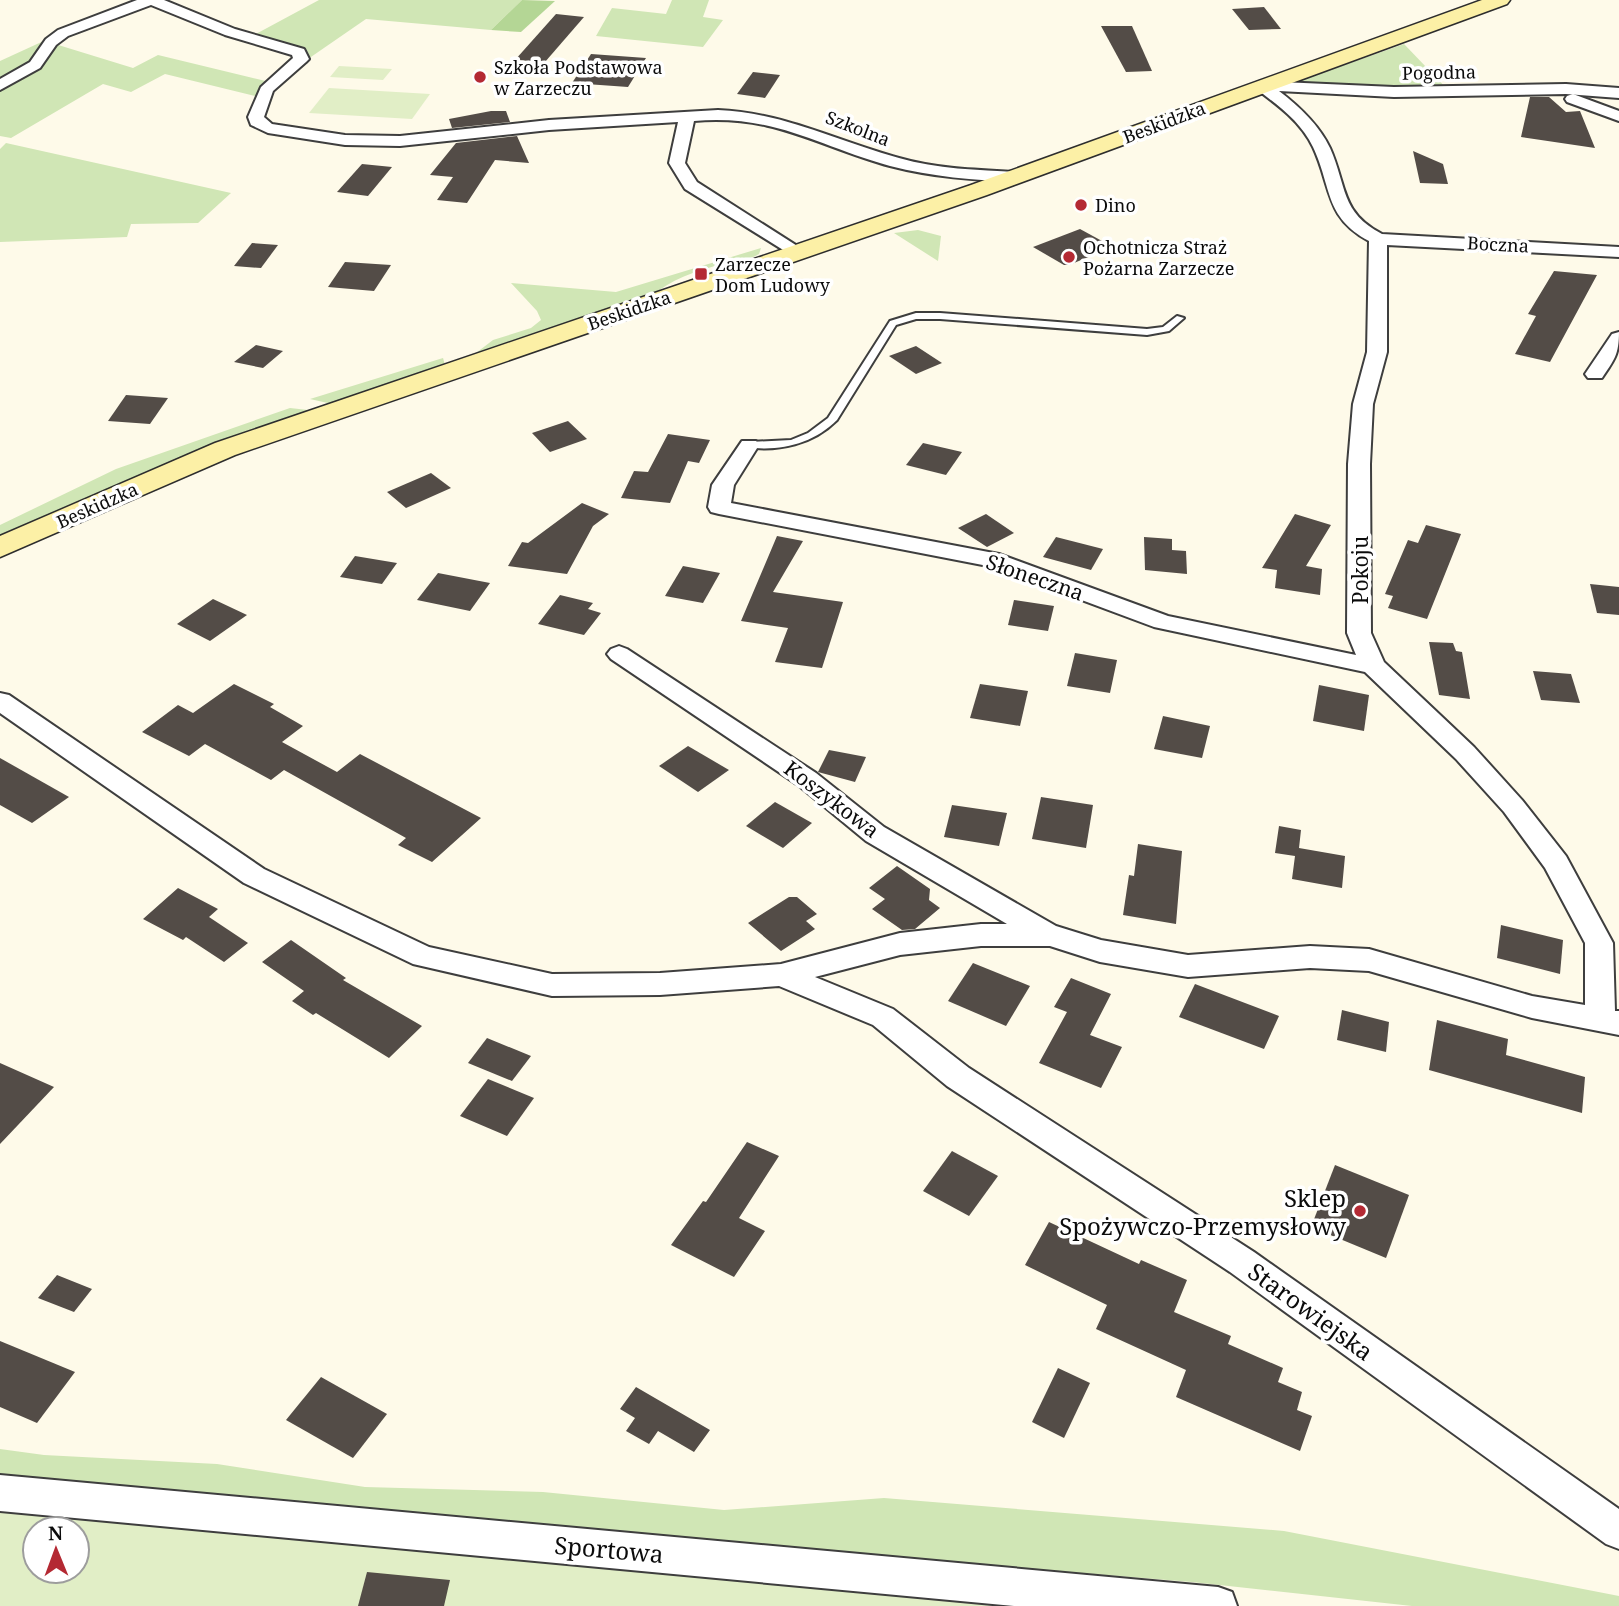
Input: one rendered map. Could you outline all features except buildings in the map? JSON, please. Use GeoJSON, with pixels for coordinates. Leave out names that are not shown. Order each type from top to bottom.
{"type":"FeatureCollection","features":[{"type":"Feature","properties":{"kind":"street"},"geometry":{"type":"LineString","coordinates":[[0,85],[35,65],[51,42],[63,33],[151,0]]}},
{"type":"Feature","properties":{"kind":"street","name":"Szkolna"},"geometry":{"type":"LineString","coordinates":[[151,0],[230,32],[299,52],[301,59],[276,78],[266,90],[256,117],[257,122],[268,128],[345,140],[400,141],[549,125],[710,114],[777,120],[892,162],[929,170],[1017,177]]}},
{"type":"Feature","properties":{"kind":"street","name":"Beskidzka"},"geometry":{"type":"LineString","coordinates":[[0,548],[225,449],[1017,177],[1261,86],[1408,36],[1500,0]]}},
{"type":"Feature","properties":{"kind":"street"},"geometry":{"type":"LineString","coordinates":[[1261,86],[1286,103],[1314,134],[1327,165],[1334,192],[1350,223],[1362,233],[1378,239]]}},
{"type":"Feature","properties":{"kind":"street","name":"Pogodna"},"geometry":{"type":"LineString","coordinates":[[1261,86],[1418,93],[1545,89],[1619,93]]}},
{"type":"Feature","properties":{"kind":"street"},"geometry":{"type":"LineString","coordinates":[[1545,89],[1619,116]]}},
{"type":"Feature","properties":{"kind":"street"},"geometry":{"type":"LineString","coordinates":[[687,117],[677,163],[691,185],[796,253]]}},
{"type":"Feature","properties":{"kind":"street","name":"Boczna"},"geometry":{"type":"LineString","coordinates":[[1378,239],[1619,252]]}},
{"type":"Feature","properties":{"kind":"street","name":"Pokoju"},"geometry":{"type":"LineString","coordinates":[[1378,239],[1377,352],[1363,404],[1359,464],[1359,632],[1373,666],[1465,753],[1514,806],[1556,863],[1598,943],[1609,1020]]}},
{"type":"Feature","properties":{"kind":"street"},"geometry":{"type":"LineString","coordinates":[[1595,374],[1619,338]]}},
{"type":"Feature","properties":{"kind":"street","name":"Słoneczna"},"geometry":{"type":"LineString","coordinates":[[749,445],[723,485],[719,506],[999,561],[1162,622],[1373,666]]}},
{"type":"Feature","properties":{"kind":"street","name":"Koszykowa"},"geometry":{"type":"LineString","coordinates":[[619,654],[746,736],[807,779],[875,834],[968,891],[1051,935]]}},
{"type":"Feature","properties":{"kind":"street"},"geometry":{"type":"LineString","coordinates":[[0,701],[254,876],[423,956],[552,985],[660,984],[781,975],[900,944],[981,935],[1051,935],[1100,951],[1188,966],[1310,957],[1370,961],[1532,1007],[1609,1020]]}},
{"type":"Feature","properties":{"kind":"street","name":"Starowiejska"},"geometry":{"type":"LineString","coordinates":[[781,975],[883,1017],[958,1077],[1242,1262],[1619,1531]]}},
{"type":"Feature","properties":{"kind":"street","name":"Sportowa"},"geometry":{"type":"LineString","coordinates":[[0,1493],[1218,1606]]}},
{"type":"Feature","properties":{"kind":"lane"},"geometry":{"type":"LineString","coordinates":[[749,445],[785,446],[819,431],[832,420],[893,323],[903,318],[917,315],[940,316],[1147,332],[1166,328],[1180,318]]}},
{"type":"Feature","properties":{"kind":"green space"},"geometry":{"type":"Polygon","coordinates":[[[319,0],[522,0],[491,30],[366,19],[308,59],[254,35],[319,0]]]}},
{"type":"Feature","properties":{"kind":"green space"},"geometry":{"type":"Polygon","coordinates":[[[522,0],[555,1],[521,32],[491,30],[522,0]]]}},
{"type":"Feature","properties":{"kind":"green space"},"geometry":{"type":"Polygon","coordinates":[[[672,0],[709,0],[703,17],[723,20],[703,47],[596,36],[612,8],[666,14],[672,0]]]}},
{"type":"Feature","properties":{"kind":"green space"},"geometry":{"type":"Polygon","coordinates":[[[48,39],[28,65],[0,82],[0,61],[48,39]]]}},
{"type":"Feature","properties":{"kind":"green space"},"geometry":{"type":"Polygon","coordinates":[[[55,44],[133,68],[158,55],[270,82],[259,97],[165,74],[131,92],[103,84],[11,138],[0,136],[0,88],[55,44]]]}},
{"type":"Feature","properties":{"kind":"green space"},"geometry":{"type":"Polygon","coordinates":[[[1404,44],[1450,92],[1298,84],[1299,81],[1404,44]]]}},
{"type":"Feature","properties":{"kind":"green space"},"geometry":{"type":"Polygon","coordinates":[[[339,66],[392,69],[383,80],[330,77],[339,66]]]}},
{"type":"Feature","properties":{"kind":"green space"},"geometry":{"type":"Polygon","coordinates":[[[329,88],[430,94],[412,119],[309,113],[329,88]]]}},
{"type":"Feature","properties":{"kind":"green space"},"geometry":{"type":"Polygon","coordinates":[[[6,143],[231,193],[198,223],[131,224],[127,237],[0,242],[0,149],[6,143]]]}},
{"type":"Feature","properties":{"kind":"green space"},"geometry":{"type":"Polygon","coordinates":[[[918,230],[941,236],[938,261],[894,233],[918,230]]]}},
{"type":"Feature","properties":{"kind":"green space"},"geometry":{"type":"Polygon","coordinates":[[[761,248],[759,254],[752,258],[694,273],[658,291],[472,356],[493,340],[531,328],[541,320],[537,311],[511,283],[616,292],[761,248]]]}},
{"type":"Feature","properties":{"kind":"green space"},"geometry":{"type":"Polygon","coordinates":[[[443,358],[445,365],[332,404],[310,399],[443,358]]]}},
{"type":"Feature","properties":{"kind":"green space"},"geometry":{"type":"Polygon","coordinates":[[[290,408],[317,411],[131,479],[0,538],[0,525],[116,469],[290,408]]]}},
{"type":"Feature","properties":{"kind":"green space"},"geometry":{"type":"Polygon","coordinates":[[[0,1449],[44,1455],[217,1464],[365,1487],[543,1492],[724,1510],[884,1498],[1284,1531],[1619,1596],[1619,1606],[1412,1606],[1192,1582],[0,1486],[0,1449]]]}},
{"type":"Feature","properties":{"kind":"green space"},"geometry":{"type":"Polygon","coordinates":[[[0,1512],[34,1515],[21,1515],[21,1585],[91,1585],[91,1520],[1060,1606],[0,1606],[0,1512]]]}},
{"type":"Feature","properties":{"kind":"place","name":"Szkoła Podstawowa w Zarzeczu"},"geometry":{"type":"Point","coordinates":[480,77]}},
{"type":"Feature","properties":{"kind":"place","name":"Dino"},"geometry":{"type":"Point","coordinates":[1081,205]}},
{"type":"Feature","properties":{"kind":"place","name":"Ochotnicza Straż Pożarna Zarzecze"},"geometry":{"type":"Point","coordinates":[1069,257]}},
{"type":"Feature","properties":{"kind":"place","name":"Zarzecze Dom Ludowy"},"geometry":{"type":"Point","coordinates":[701,274]}},
{"type":"Feature","properties":{"kind":"place","name":"Sklep Spożywczo-Przemysłowy"},"geometry":{"type":"Point","coordinates":[1360,1211]}}]}
